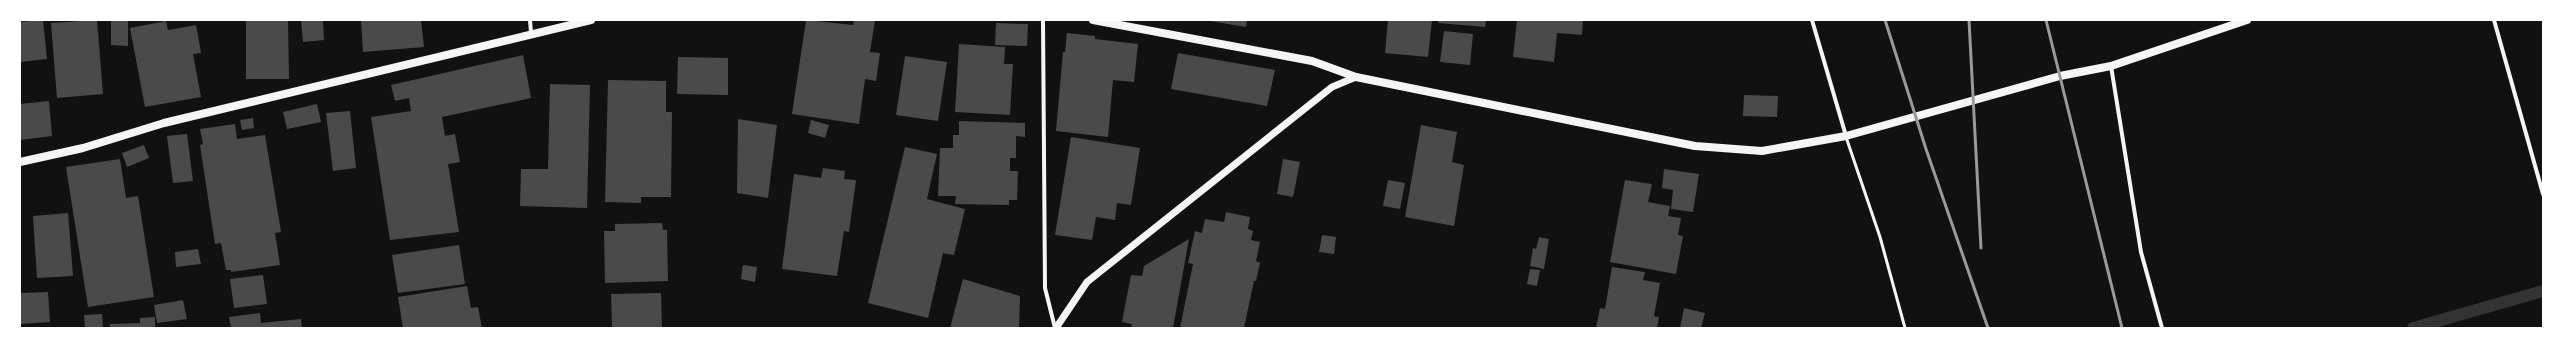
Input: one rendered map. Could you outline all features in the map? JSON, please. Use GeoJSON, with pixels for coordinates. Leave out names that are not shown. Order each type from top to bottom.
{"type":"FeatureCollection","features":[{"type":"Feature","properties":{"kind":"main road"},"geometry":{"type":"LineString","coordinates":[[20,162],[83,148],[164,123],[531,33],[591,20]]}},
{"type":"Feature","properties":{"kind":"main road"},"geometry":{"type":"LineString","coordinates":[[1093,20],[1312,61],[1356,78],[1695,146],[1762,151],[1846,136],[2060,76],[2111,66],[2246,20]]}},
{"type":"Feature","properties":{"kind":"street"},"geometry":{"type":"LineString","coordinates":[[530,20],[531,33]]}},
{"type":"Feature","properties":{"kind":"street"},"geometry":{"type":"LineString","coordinates":[[1043,20],[1045,288],[1055,328]]}},
{"type":"Feature","properties":{"kind":"street"},"geometry":{"type":"LineString","coordinates":[[1812,20],[1846,136]]}},
{"type":"Feature","properties":{"kind":"street"},"geometry":{"type":"LineString","coordinates":[[2494,20],[2543,194]]}},
{"type":"Feature","properties":{"kind":"street"},"geometry":{"type":"LineString","coordinates":[[2111,66],[2141,252],[2162,328]]}},
{"type":"Feature","properties":{"kind":"street"},"geometry":{"type":"LineString","coordinates":[[1055,328],[1087,282],[1332,87],[1356,78]]}},
{"type":"Feature","properties":{"kind":"lane"},"geometry":{"type":"LineString","coordinates":[[1846,136],[1880,237],[1905,328]]}},
{"type":"Feature","properties":{"kind":"building"},"geometry":{"type":"Polygon","coordinates":[[[43,20],[47,59],[20,62],[20,22],[43,20]]]}},
{"type":"Feature","properties":{"kind":"building"},"geometry":{"type":"Polygon","coordinates":[[[97,20],[103,94],[57,98],[51,23],[97,20]]]}},
{"type":"Feature","properties":{"kind":"building"},"geometry":{"type":"Polygon","coordinates":[[[111,20],[128,20],[128,46],[111,45],[111,20]]]}},
{"type":"Feature","properties":{"kind":"building"},"geometry":{"type":"Polygon","coordinates":[[[246,20],[288,20],[289,79],[246,79],[246,20]]]}},
{"type":"Feature","properties":{"kind":"building"},"geometry":{"type":"Polygon","coordinates":[[[301,20],[323,20],[324,40],[303,42],[301,20]]]}},
{"type":"Feature","properties":{"kind":"building"},"geometry":{"type":"Polygon","coordinates":[[[361,20],[421,20],[424,47],[363,52],[361,20]]]}},
{"type":"Feature","properties":{"kind":"building"},"geometry":{"type":"Polygon","coordinates":[[[806,20],[853,25],[854,20],[875,20],[870,52],[880,53],[876,81],[865,79],[859,124],[792,114],[806,20]]]}},
{"type":"Feature","properties":{"kind":"building"},"geometry":{"type":"Polygon","coordinates":[[[1204,20],[1247,20],[1246,27],[1204,20]]]}},
{"type":"Feature","properties":{"kind":"building"},"geometry":{"type":"Polygon","coordinates":[[[1388,20],[1432,20],[1428,57],[1385,53],[1388,20]]]}},
{"type":"Feature","properties":{"kind":"building"},"geometry":{"type":"Polygon","coordinates":[[[1439,20],[1486,20],[1485,27],[1438,23],[1439,20]]]}},
{"type":"Feature","properties":{"kind":"building"},"geometry":{"type":"Polygon","coordinates":[[[1517,20],[1583,20],[1582,35],[1557,33],[1554,62],[1513,57],[1517,20]]]}},
{"type":"Feature","properties":{"kind":"building"},"geometry":{"type":"Polygon","coordinates":[[[166,21],[168,30],[196,25],[201,53],[193,54],[201,97],[145,107],[130,28],[166,21]]]}},
{"type":"Feature","properties":{"kind":"building"},"geometry":{"type":"Polygon","coordinates":[[[996,23],[1028,24],[1027,46],[995,45],[996,23]]]}},
{"type":"Feature","properties":{"kind":"building"},"geometry":{"type":"Polygon","coordinates":[[[1444,31],[1473,34],[1470,65],[1440,62],[1444,31]]]}},
{"type":"Feature","properties":{"kind":"building"},"geometry":{"type":"Polygon","coordinates":[[[1067,33],[1095,36],[1095,39],[1138,44],[1134,82],[1113,80],[1108,137],[1056,131],[1063,52],[1065,52],[1067,33]]]}},
{"type":"Feature","properties":{"kind":"building"},"geometry":{"type":"Polygon","coordinates":[[[959,44],[1005,47],[1004,64],[1013,64],[1010,115],[955,112],[959,44]]]}},
{"type":"Feature","properties":{"kind":"building"},"geometry":{"type":"Polygon","coordinates":[[[1178,53],[1275,70],[1267,106],[1171,89],[1178,53]]]}},
{"type":"Feature","properties":{"kind":"building"},"geometry":{"type":"Polygon","coordinates":[[[523,55],[531,98],[442,117],[445,136],[455,134],[460,162],[448,164],[459,232],[390,240],[371,117],[411,111],[409,98],[395,101],[391,85],[523,55]]]}},
{"type":"Feature","properties":{"kind":"building"},"geometry":{"type":"Polygon","coordinates":[[[905,56],[947,62],[938,121],[896,115],[905,56]]]}},
{"type":"Feature","properties":{"kind":"building"},"geometry":{"type":"Polygon","coordinates":[[[678,57],[728,58],[728,95],[677,94],[678,57]]]}},
{"type":"Feature","properties":{"kind":"building"},"geometry":{"type":"Polygon","coordinates":[[[608,80],[666,81],[666,112],[672,112],[671,197],[641,197],[641,203],[605,202],[608,80]]]}},
{"type":"Feature","properties":{"kind":"building"},"geometry":{"type":"Polygon","coordinates":[[[550,84],[590,85],[587,208],[520,206],[521,169],[548,169],[550,84]]]}},
{"type":"Feature","properties":{"kind":"building"},"geometry":{"type":"Polygon","coordinates":[[[1744,95],[1778,96],[1777,117],[1743,116],[1744,95]]]}},
{"type":"Feature","properties":{"kind":"building"},"geometry":{"type":"Polygon","coordinates":[[[49,101],[52,136],[20,140],[20,104],[49,101]]]}},
{"type":"Feature","properties":{"kind":"building"},"geometry":{"type":"Polygon","coordinates":[[[317,104],[321,122],[287,129],[283,112],[317,104]]]}},
{"type":"Feature","properties":{"kind":"building"},"geometry":{"type":"Polygon","coordinates":[[[350,111],[356,168],[333,171],[326,113],[350,111]]]}},
{"type":"Feature","properties":{"kind":"building"},"geometry":{"type":"Polygon","coordinates":[[[253,118],[254,128],[242,130],[240,120],[253,118]]]}},
{"type":"Feature","properties":{"kind":"building"},"geometry":{"type":"Polygon","coordinates":[[[738,119],[777,125],[768,198],[737,193],[738,119]]]}},
{"type":"Feature","properties":{"kind":"building"},"geometry":{"type":"Polygon","coordinates":[[[811,120],[829,125],[825,138],[808,133],[811,120]]]}},
{"type":"Feature","properties":{"kind":"building"},"geometry":{"type":"Polygon","coordinates":[[[959,121],[1025,123],[1025,137],[1016,136],[1016,158],[1010,158],[1010,171],[1018,171],[1017,200],[1009,200],[1009,205],[955,204],[956,196],[938,196],[940,148],[953,148],[953,135],[959,135],[959,121]]]}},
{"type":"Feature","properties":{"kind":"building"},"geometry":{"type":"Polygon","coordinates":[[[235,124],[237,139],[265,135],[281,232],[275,233],[280,265],[231,272],[231,270],[226,270],[221,243],[215,244],[200,145],[203,144],[200,129],[235,124]]]}},
{"type":"Feature","properties":{"kind":"building"},"geometry":{"type":"Polygon","coordinates":[[[1421,125],[1457,132],[1452,162],[1464,165],[1454,226],[1405,217],[1421,125]]]}},
{"type":"Feature","properties":{"kind":"building"},"geometry":{"type":"Polygon","coordinates":[[[187,134],[193,181],[173,183],[167,136],[187,134]]]}},
{"type":"Feature","properties":{"kind":"building"},"geometry":{"type":"Polygon","coordinates":[[[1071,137],[1140,148],[1131,205],[1117,203],[1115,220],[1096,217],[1092,240],[1055,235],[1071,137]]]}},
{"type":"Feature","properties":{"kind":"building"},"geometry":{"type":"Polygon","coordinates":[[[144,145],[149,158],[127,167],[122,153],[144,145]]]}},
{"type":"Feature","properties":{"kind":"building"},"geometry":{"type":"Polygon","coordinates":[[[905,147],[937,154],[927,199],[965,209],[954,255],[943,253],[928,318],[868,303],[905,147]]]}},
{"type":"Feature","properties":{"kind":"building"},"geometry":{"type":"Polygon","coordinates":[[[120,159],[126,198],[138,196],[154,297],[88,307],[66,167],[120,159]]]}},
{"type":"Feature","properties":{"kind":"building"},"geometry":{"type":"Polygon","coordinates":[[[1283,159],[1300,162],[1293,197],[1277,194],[1283,159]]]}},
{"type":"Feature","properties":{"kind":"building"},"geometry":{"type":"Polygon","coordinates":[[[823,168],[845,171],[844,179],[856,180],[849,232],[844,231],[837,276],[782,269],[794,174],[821,178],[823,168]]]}},
{"type":"Feature","properties":{"kind":"building"},"geometry":{"type":"Polygon","coordinates":[[[1664,169],[1699,174],[1693,212],[1671,209],[1673,190],[1662,188],[1664,169]]]}},
{"type":"Feature","properties":{"kind":"building"},"geometry":{"type":"Polygon","coordinates":[[[1388,180],[1405,183],[1400,209],[1383,206],[1388,180]]]}},
{"type":"Feature","properties":{"kind":"building"},"geometry":{"type":"Polygon","coordinates":[[[1625,180],[1652,184],[1648,202],[1670,206],[1668,216],[1681,218],[1678,235],[1683,236],[1676,274],[1610,262],[1625,180]]]}},
{"type":"Feature","properties":{"kind":"building"},"geometry":{"type":"Polygon","coordinates":[[[1226,212],[1250,217],[1248,229],[1253,231],[1251,240],[1260,242],[1256,261],[1260,263],[1256,281],[1254,281],[1244,328],[1180,328],[1193,264],[1188,263],[1195,231],[1202,233],[1205,219],[1224,222],[1226,212]]]}},
{"type":"Feature","properties":{"kind":"building"},"geometry":{"type":"Polygon","coordinates":[[[68,213],[73,276],[37,278],[33,216],[68,213]]]}},
{"type":"Feature","properties":{"kind":"building"},"geometry":{"type":"Polygon","coordinates":[[[662,223],[663,230],[667,230],[668,281],[605,283],[604,231],[615,231],[615,224],[662,223]]]}},
{"type":"Feature","properties":{"kind":"building"},"geometry":{"type":"Polygon","coordinates":[[[1322,235],[1336,237],[1334,254],[1319,252],[1322,235]]]}},
{"type":"Feature","properties":{"kind":"building"},"geometry":{"type":"Polygon","coordinates":[[[1539,237],[1549,239],[1544,269],[1530,266],[1533,248],[1536,249],[1539,237]]]}},
{"type":"Feature","properties":{"kind":"building"},"geometry":{"type":"Polygon","coordinates":[[[1189,239],[1173,328],[1131,328],[1132,324],[1122,322],[1131,275],[1142,276],[1144,266],[1189,239]]]}},
{"type":"Feature","properties":{"kind":"building"},"geometry":{"type":"Polygon","coordinates":[[[459,245],[465,284],[398,293],[392,255],[459,245]]]}},
{"type":"Feature","properties":{"kind":"building"},"geometry":{"type":"Polygon","coordinates":[[[198,249],[201,264],[176,267],[175,252],[198,249]]]}},
{"type":"Feature","properties":{"kind":"building"},"geometry":{"type":"Polygon","coordinates":[[[743,265],[757,267],[755,282],[741,279],[743,265]]]}},
{"type":"Feature","properties":{"kind":"building"},"geometry":{"type":"Polygon","coordinates":[[[1612,267],[1645,272],[1643,280],[1660,283],[1654,316],[1659,317],[1657,328],[1596,328],[1600,308],[1605,309],[1612,267]]]}},
{"type":"Feature","properties":{"kind":"building"},"geometry":{"type":"Polygon","coordinates":[[[1530,269],[1540,270],[1537,286],[1527,284],[1530,269]]]}},
{"type":"Feature","properties":{"kind":"building"},"geometry":{"type":"Polygon","coordinates":[[[263,275],[267,304],[234,308],[230,279],[263,275]]]}},
{"type":"Feature","properties":{"kind":"building"},"geometry":{"type":"Polygon","coordinates":[[[963,279],[1020,296],[1019,328],[950,328],[963,279]]]}},
{"type":"Feature","properties":{"kind":"building"},"geometry":{"type":"Polygon","coordinates":[[[467,286],[471,308],[478,307],[482,328],[403,328],[398,297],[467,286]]]}},
{"type":"Feature","properties":{"kind":"building"},"geometry":{"type":"Polygon","coordinates":[[[48,292],[50,322],[20,324],[20,293],[48,292]]]}},
{"type":"Feature","properties":{"kind":"building"},"geometry":{"type":"Polygon","coordinates":[[[661,293],[662,328],[612,328],[611,294],[661,293]]]}},
{"type":"Feature","properties":{"kind":"building"},"geometry":{"type":"Polygon","coordinates":[[[183,300],[187,319],[157,323],[154,305],[183,300]]]}},
{"type":"Feature","properties":{"kind":"building"},"geometry":{"type":"Polygon","coordinates":[[[1684,308],[1705,313],[1701,328],[1680,328],[1684,308]]]}},
{"type":"Feature","properties":{"kind":"building"},"geometry":{"type":"Polygon","coordinates":[[[260,313],[261,323],[301,319],[302,328],[231,328],[229,317],[260,313]]]}},
{"type":"Feature","properties":{"kind":"building"},"geometry":{"type":"Polygon","coordinates":[[[102,314],[103,328],[85,328],[84,315],[102,314]]]}},
{"type":"Feature","properties":{"kind":"building"},"geometry":{"type":"Polygon","coordinates":[[[155,317],[155,328],[110,328],[110,324],[140,323],[140,318],[155,317]]]}},
{"type":"Feature","properties":{"kind":"waterway"},"geometry":{"type":"LineString","coordinates":[[2413,328],[2543,291]]}},
{"type":"Feature","properties":{"kind":"railway"},"geometry":{"type":"LineString","coordinates":[[1885,20],[1926,149],[1988,328]]}},
{"type":"Feature","properties":{"kind":"railway"},"geometry":{"type":"LineString","coordinates":[[1969,20],[1981,248]]}},
{"type":"Feature","properties":{"kind":"railway"},"geometry":{"type":"LineString","coordinates":[[2046,20],[2122,328]]}}]}
